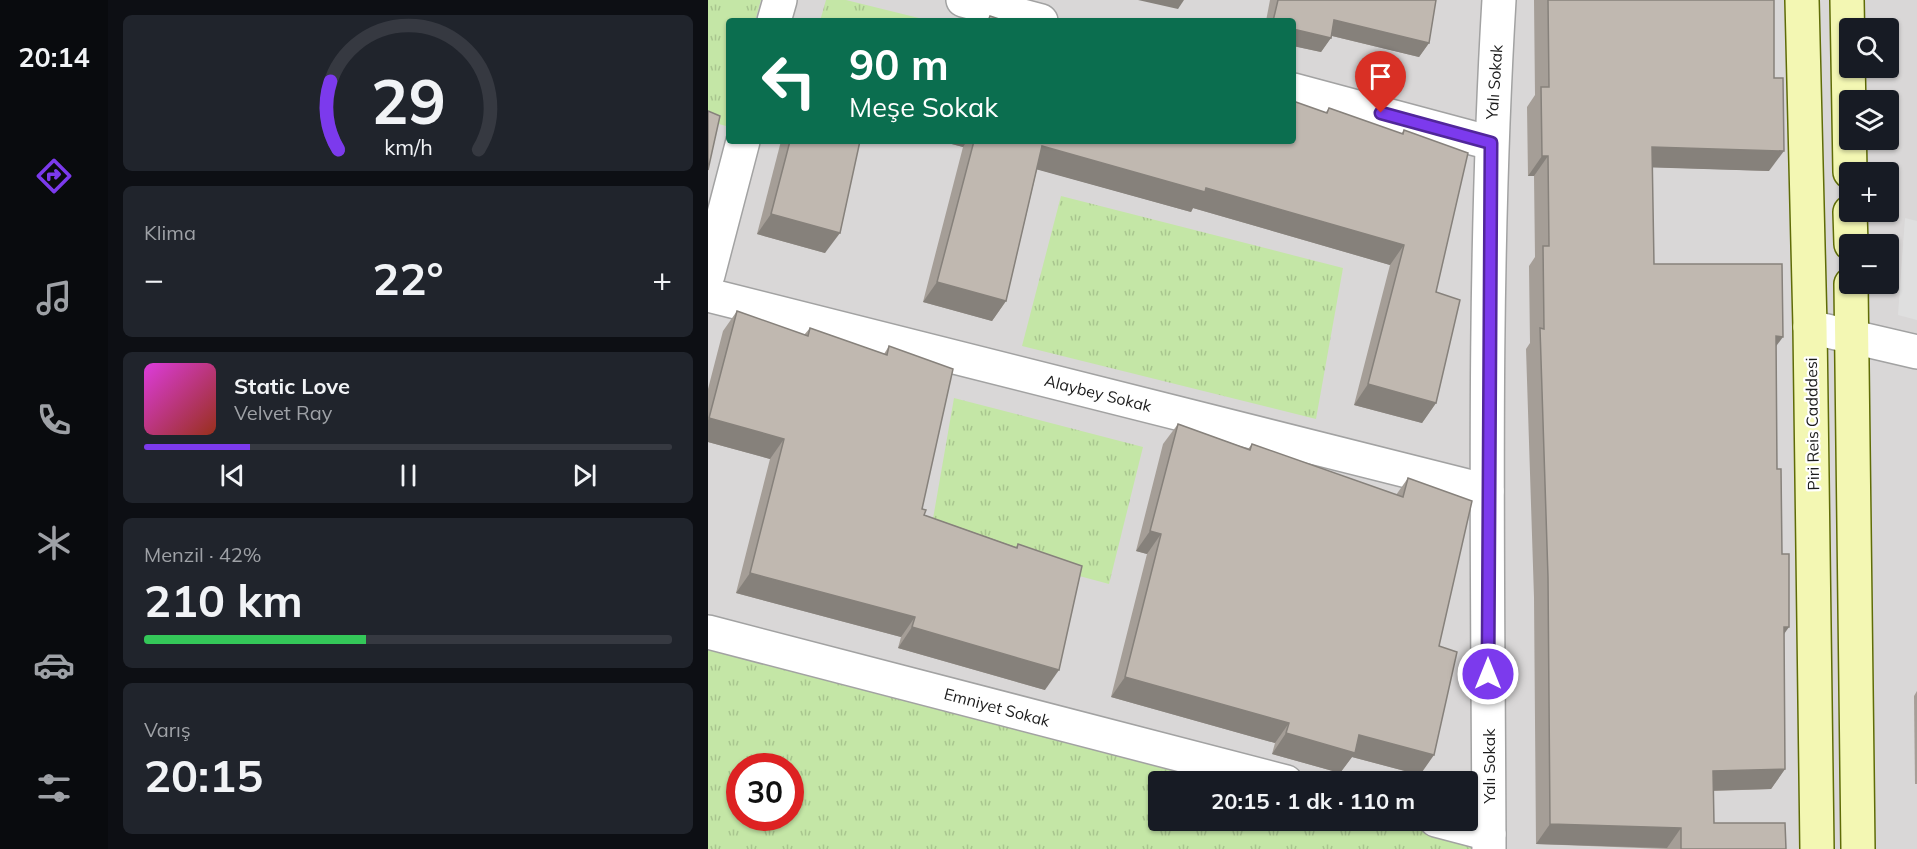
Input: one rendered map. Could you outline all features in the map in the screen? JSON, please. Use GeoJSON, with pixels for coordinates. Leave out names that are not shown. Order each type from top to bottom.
{"type":"FeatureCollection","features":[{"type":"Feature","properties":{"kind":"main road","name":"Piri Reis Cadddesi"},"geometry":{"type":"LineString","coordinates":[[1803,0],[1817,849]]}},
{"type":"Feature","properties":{"kind":"main road"},"geometry":{"type":"LineString","coordinates":[[1847,0],[1850,162]]}},
{"type":"Feature","properties":{"kind":"main road"},"geometry":{"type":"LineString","coordinates":[[1851,294],[1858,849]]}},
{"type":"Feature","properties":{"kind":"street"},"geometry":{"type":"LineString","coordinates":[[775,18],[780,0]]}},
{"type":"Feature","properties":{"kind":"street"},"geometry":{"type":"LineString","coordinates":[[963,0],[1030,18]]}},
{"type":"Feature","properties":{"kind":"street","name":"Yalı Sokak"},"geometry":{"type":"LineString","coordinates":[[1489,842],[1487,491],[1491,143],[1500,0]]}},
{"type":"Feature","properties":{"kind":"street"},"geometry":{"type":"LineString","coordinates":[[1296,91],[1491,143]]}},
{"type":"Feature","properties":{"kind":"street"},"geometry":{"type":"LineString","coordinates":[[708,275],[742,144]]}},
{"type":"Feature","properties":{"kind":"street","name":"Alaybey Sokak"},"geometry":{"type":"LineString","coordinates":[[708,295],[1487,491]]}},
{"type":"Feature","properties":{"kind":"street"},"geometry":{"type":"LineString","coordinates":[[1810,327],[1917,352]]}},
{"type":"Feature","properties":{"kind":"street","name":"Emniyet Sokak"},"geometry":{"type":"LineString","coordinates":[[708,632],[1244,771]]}},
{"type":"Feature","properties":{"kind":"street"},"geometry":{"type":"LineString","coordinates":[[1462,831],[1489,842]]}},
{"type":"Feature","properties":{"kind":"shaded area"},"geometry":{"type":"Polygon","coordinates":[[[708,0],[1917,0],[1917,849],[708,849],[708,0]]]}},
{"type":"Feature","properties":{"kind":"shaded area"},"geometry":{"type":"Polygon","coordinates":[[[1905,218],[1917,221],[1917,320],[1898,315],[1905,218]]]}},
{"type":"Feature","properties":{"kind":"green space"},"geometry":{"type":"Polygon","coordinates":[[[708,0],[761,0],[756,18],[726,18],[726,126],[708,121],[708,0]]]}},
{"type":"Feature","properties":{"kind":"green space"},"geometry":{"type":"Polygon","coordinates":[[[826,0],[846,0],[919,18],[821,18],[826,0]]]}},
{"type":"Feature","properties":{"kind":"green space"},"geometry":{"type":"Polygon","coordinates":[[[1061,196],[1343,268],[1316,419],[1022,346],[1061,196]]]}},
{"type":"Feature","properties":{"kind":"green space"},"geometry":{"type":"Polygon","coordinates":[[[954,398],[1143,447],[1109,584],[930,536],[954,398]]]}},
{"type":"Feature","properties":{"kind":"green space"},"geometry":{"type":"Polygon","coordinates":[[[708,632],[1247,771],[1148,771],[1148,831],[1455,831],[1489,849],[708,849],[708,632]]]}},
{"type":"Feature","properties":{"kind":"building"},"geometry":{"type":"Polygon","coordinates":[[[1278,0],[1436,0],[1429,43],[1334,20],[1331,38],[1296,30],[1296,18],[1274,18],[1278,0]]]}},
{"type":"Feature","properties":{"kind":"building"},"geometry":{"type":"Polygon","coordinates":[[[1548,0],[1774,0],[1774,78],[1783,78],[1784,151],[1652,147],[1654,264],[1782,264],[1783,337],[1776,336],[1777,469],[1781,469],[1782,554],[1789,554],[1789,627],[1784,627],[1785,769],[1713,771],[1714,823],[1785,823],[1786,849],[1681,849],[1681,828],[1550,824],[1548,577],[1540,328],[1544,329],[1543,246],[1549,246],[1548,156],[1542,156],[1541,87],[1549,87],[1548,0]]]}},
{"type":"Feature","properties":{"kind":"building"},"geometry":{"type":"Polygon","coordinates":[[[1296,102],[1327,113],[1329,108],[1403,134],[1404,130],[1468,153],[1436,292],[1460,300],[1436,403],[1368,384],[1404,245],[1206,188],[1205,192],[1042,146],[1006,301],[937,282],[973,144],[1296,144],[1296,102]]]}},
{"type":"Feature","properties":{"kind":"building"},"geometry":{"type":"Polygon","coordinates":[[[708,111],[720,116],[708,170],[708,111]]]}},
{"type":"Feature","properties":{"kind":"building"},"geometry":{"type":"Polygon","coordinates":[[[789,144],[859,144],[840,233],[771,214],[789,144]]]}},
{"type":"Feature","properties":{"kind":"building"},"geometry":{"type":"Polygon","coordinates":[[[737,311],[808,336],[810,328],[887,355],[889,346],[953,369],[922,509],[926,510],[924,515],[1017,548],[1018,544],[1082,566],[1059,670],[912,627],[915,617],[750,573],[784,439],[709,418],[737,311]]]}},
{"type":"Feature","properties":{"kind":"building"},"geometry":{"type":"Polygon","coordinates":[[[1178,424],[1250,450],[1252,444],[1403,497],[1408,478],[1472,501],[1439,646],[1457,652],[1434,755],[1359,735],[1355,753],[1286,733],[1289,723],[1125,677],[1161,534],[1150,531],[1178,424]]]}},
{"type":"Feature","properties":{"kind":"route"},"geometry":{"type":"LineString","coordinates":[[1381,113],[1491,143],[1487,491],[1488,674]]}}]}
